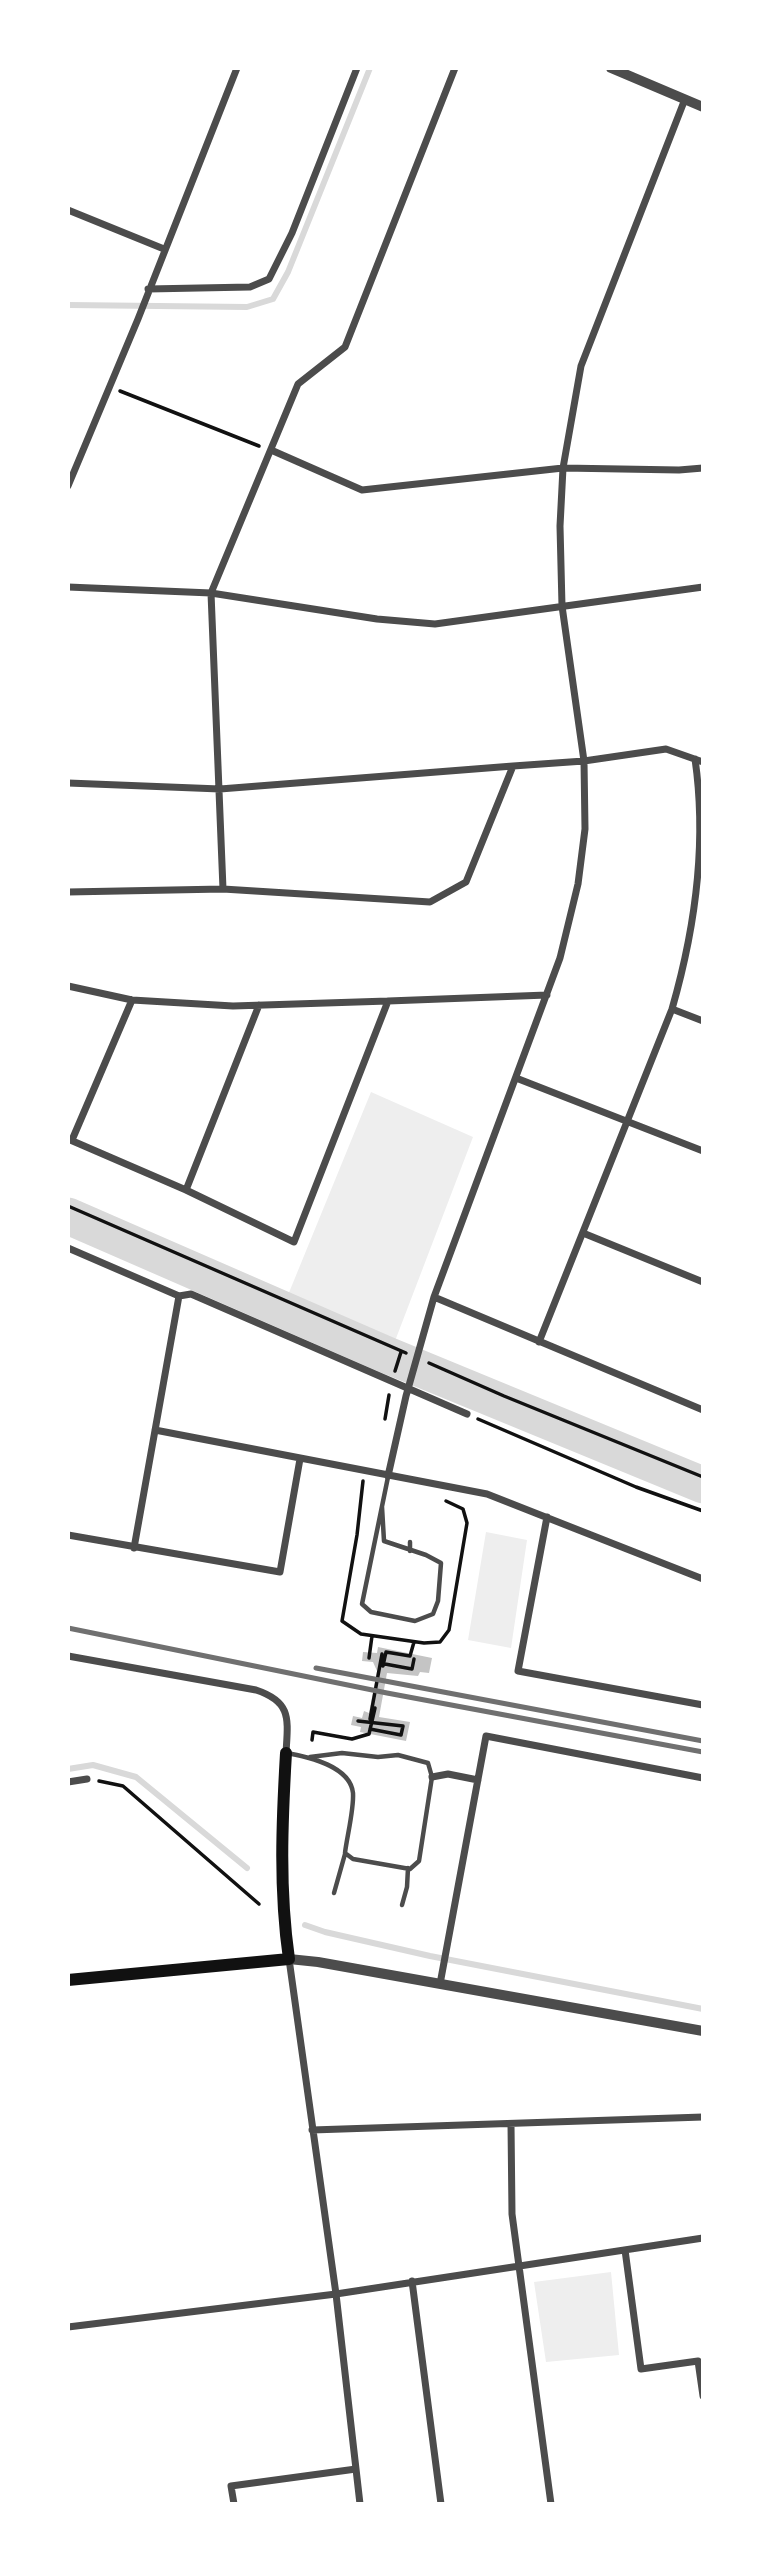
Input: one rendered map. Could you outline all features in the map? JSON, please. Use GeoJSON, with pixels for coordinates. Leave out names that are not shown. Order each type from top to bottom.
{"type":"FeatureCollection","features":[{"type":"Feature","properties":{"kind":"main road"},"geometry":{"type":"LineString","coordinates":[[68,1980],[289,1959],[282,1914],[281,1848],[286,1753]]}},
{"type":"Feature","properties":{"kind":"street"},"geometry":{"type":"LineString","coordinates":[[68,485],[138,319],[237,68]]}},
{"type":"Feature","properties":{"kind":"street"},"geometry":{"type":"LineString","coordinates":[[148,289],[250,287],[269,279],[292,233],[357,68]]}},
{"type":"Feature","properties":{"kind":"street"},"geometry":{"type":"LineString","coordinates":[[223,890],[211,593],[298,384],[345,347],[455,68]]}},
{"type":"Feature","properties":{"kind":"street"},"geometry":{"type":"LineString","coordinates":[[611,68],[703,107]]}},
{"type":"Feature","properties":{"kind":"street"},"geometry":{"type":"LineString","coordinates":[[388,1476],[434,1297],[560,958],[578,884],[585,829],[584,761],[562,606],[560,526],[563,468],[581,366],[685,99]]}},
{"type":"Feature","properties":{"kind":"street"},"geometry":{"type":"LineString","coordinates":[[68,209],[164,249]]}},
{"type":"Feature","properties":{"kind":"street"},"geometry":{"type":"LineString","coordinates":[[271,450],[362,490],[563,468],[703,468]]}},
{"type":"Feature","properties":{"kind":"street"},"geometry":{"type":"LineString","coordinates":[[68,587],[211,593],[377,619],[435,624],[703,587]]}},
{"type":"Feature","properties":{"kind":"street"},"geometry":{"type":"LineString","coordinates":[[68,783],[220,789],[584,761],[666,749],[699,761],[700,832],[690,935],[673,1009],[539,1342]]}},
{"type":"Feature","properties":{"kind":"street"},"geometry":{"type":"LineString","coordinates":[[68,892],[223,890],[430,901],[466,882],[513,766]]}},
{"type":"Feature","properties":{"kind":"street"},"geometry":{"type":"LineString","coordinates":[[694,890],[703,893]]}},
{"type":"Feature","properties":{"kind":"street"},"geometry":{"type":"LineString","coordinates":[[68,986],[132,1000],[233,1006],[547,995]]}},
{"type":"Feature","properties":{"kind":"street"},"geometry":{"type":"LineString","coordinates":[[132,1000],[70,1140],[186,1190],[294,1242],[388,1001]]}},
{"type":"Feature","properties":{"kind":"street"},"geometry":{"type":"LineString","coordinates":[[186,1190],[259,1005]]}},
{"type":"Feature","properties":{"kind":"street"},"geometry":{"type":"LineString","coordinates":[[673,1009],[703,1021]]}},
{"type":"Feature","properties":{"kind":"street"},"geometry":{"type":"LineString","coordinates":[[516,1078],[703,1151]]}},
{"type":"Feature","properties":{"kind":"street"},"geometry":{"type":"LineString","coordinates":[[583,1233],[703,1282]]}},
{"type":"Feature","properties":{"kind":"street"},"geometry":{"type":"LineString","coordinates":[[68,1248],[179,1296],[191,1294],[467,1414]]}},
{"type":"Feature","properties":{"kind":"street"},"geometry":{"type":"LineString","coordinates":[[134,1548],[179,1296]]}},
{"type":"Feature","properties":{"kind":"street"},"geometry":{"type":"LineString","coordinates":[[434,1297],[703,1410]]}},
{"type":"Feature","properties":{"kind":"street"},"geometry":{"type":"LineString","coordinates":[[155,1430],[487,1494],[703,1579]]}},
{"type":"Feature","properties":{"kind":"street"},"geometry":{"type":"LineString","coordinates":[[68,1535],[280,1573],[300,1459]]}},
{"type":"Feature","properties":{"kind":"street"},"geometry":{"type":"LineString","coordinates":[[547,1517],[518,1671],[703,1705]]}},
{"type":"Feature","properties":{"kind":"street"},"geometry":{"type":"LineString","coordinates":[[68,1656],[256,1690],[273,1696],[284,1708],[288,1724],[286,1753]]}},
{"type":"Feature","properties":{"kind":"street"},"geometry":{"type":"LineString","coordinates":[[440,1984],[486,1737],[703,1778]]}},
{"type":"Feature","properties":{"kind":"street"},"geometry":{"type":"LineString","coordinates":[[432,1777],[448,1774],[478,1780]]}},
{"type":"Feature","properties":{"kind":"street"},"geometry":{"type":"LineString","coordinates":[[68,1782],[87,1779]]}},
{"type":"Feature","properties":{"kind":"street"},"geometry":{"type":"LineString","coordinates":[[360,2504],[336,2294],[289,1959],[703,2031]]}},
{"type":"Feature","properties":{"kind":"street"},"geometry":{"type":"LineString","coordinates":[[312,2130],[703,2117]]}},
{"type":"Feature","properties":{"kind":"street"},"geometry":{"type":"LineString","coordinates":[[510,2124],[512,2214],[551,2504]]}},
{"type":"Feature","properties":{"kind":"street"},"geometry":{"type":"LineString","coordinates":[[68,2327],[336,2294],[703,2238]]}},
{"type":"Feature","properties":{"kind":"street"},"geometry":{"type":"LineString","coordinates":[[625,2250],[641,2369],[701,2360],[703,2396]]}},
{"type":"Feature","properties":{"kind":"street"},"geometry":{"type":"LineString","coordinates":[[412,2281],[442,2504]]}},
{"type":"Feature","properties":{"kind":"street"},"geometry":{"type":"LineString","coordinates":[[234,2504],[231,2486],[356,2469]]}},
{"type":"Feature","properties":{"kind":"lane"},"geometry":{"type":"LineString","coordinates":[[382,1507],[384,1541],[441,1563],[438,1601],[433,1614],[415,1621],[371,1612],[362,1604],[388,1476]]}},
{"type":"Feature","properties":{"kind":"lane"},"geometry":{"type":"LineString","coordinates":[[410,1542],[411,1551]]}},
{"type":"Feature","properties":{"kind":"lane"},"geometry":{"type":"LineString","coordinates":[[286,1753],[310,1757],[342,1753],[378,1757],[398,1755],[428,1763],[432,1777],[419,1861],[410,1869],[353,1859],[345,1853]]}},
{"type":"Feature","properties":{"kind":"lane"},"geometry":{"type":"LineString","coordinates":[[310,1757],[345,1776],[353,1792],[345,1853],[334,1893]]}},
{"type":"Feature","properties":{"kind":"lane"},"geometry":{"type":"LineString","coordinates":[[402,1905],[408,1868]]}},
{"type":"Feature","properties":{"kind":"path"},"geometry":{"type":"LineString","coordinates":[[109,387],[271,450]]}},
{"type":"Feature","properties":{"kind":"path"},"geometry":{"type":"LineString","coordinates":[[68,1206],[504,1396],[703,1477]]}},
{"type":"Feature","properties":{"kind":"path"},"geometry":{"type":"LineString","coordinates":[[385,1421],[392,1381],[401,1352]]}},
{"type":"Feature","properties":{"kind":"path"},"geometry":{"type":"LineString","coordinates":[[467,1414],[636,1487],[703,1511]]}},
{"type":"Feature","properties":{"kind":"path"},"geometry":{"type":"LineString","coordinates":[[367,1472],[360,1491],[357,1535],[342,1621],[361,1634],[414,1642],[440,1642],[449,1630],[467,1523],[463,1509],[441,1499]]}},
{"type":"Feature","properties":{"kind":"path"},"geometry":{"type":"LineString","coordinates":[[372,1635],[369,1658],[412,1669],[414,1659]]}},
{"type":"Feature","properties":{"kind":"path"},"geometry":{"type":"LineString","coordinates":[[371,1725],[386,1652],[410,1656],[414,1642]]}},
{"type":"Feature","properties":{"kind":"path"},"geometry":{"type":"LineString","coordinates":[[312,1740],[313,1732],[352,1738],[369,1734],[375,1708]]}},
{"type":"Feature","properties":{"kind":"path"},"geometry":{"type":"LineString","coordinates":[[358,1721],[401,1735],[403,1726],[371,1725]]}},
{"type":"Feature","properties":{"kind":"path"},"geometry":{"type":"LineString","coordinates":[[87,1779],[123,1786],[259,1903]]}},
{"type":"Feature","properties":{"kind":"shaded area"},"geometry":{"type":"Polygon","coordinates":[[[371,1092],[473,1137],[395,1341],[288,1295],[371,1092]]]}},
{"type":"Feature","properties":{"kind":"shaded area"},"geometry":{"type":"Polygon","coordinates":[[[486,1532],[527,1540],[511,1648],[468,1640],[486,1532]]]}},
{"type":"Feature","properties":{"kind":"shaded area"},"geometry":{"type":"Polygon","coordinates":[[[611,2272],[619,2355],[546,2362],[534,2282],[611,2272]]]}},
{"type":"Feature","properties":{"kind":"building"},"geometry":{"type":"Polygon","coordinates":[[[378,1647],[432,1658],[429,1673],[420,1672],[418,1676],[387,1673],[379,1717],[410,1722],[406,1741],[360,1732],[361,1727],[351,1725],[353,1716],[362,1718],[364,1711],[369,1713],[377,1671],[373,1662],[362,1661],[363,1652],[377,1653],[378,1647]]]}},
{"type":"Feature","properties":{"kind":"waterway"},"geometry":{"type":"LineString","coordinates":[[68,305],[247,307],[273,299],[288,272],[370,68]]}},
{"type":"Feature","properties":{"kind":"waterway"},"geometry":{"type":"LineString","coordinates":[[68,1216],[387,1355],[703,1485]]}},
{"type":"Feature","properties":{"kind":"waterway"},"geometry":{"type":"LineString","coordinates":[[68,1769],[93,1765],[136,1777],[247,1868]]}},
{"type":"Feature","properties":{"kind":"waterway"},"geometry":{"type":"LineString","coordinates":[[305,1925],[430,1956],[703,2009]]}},
{"type":"Feature","properties":{"kind":"railway"},"geometry":{"type":"LineString","coordinates":[[68,1628],[387,1693],[703,1752]]}},
{"type":"Feature","properties":{"kind":"railway"},"geometry":{"type":"LineString","coordinates":[[316,1668],[703,1741]]}}]}
